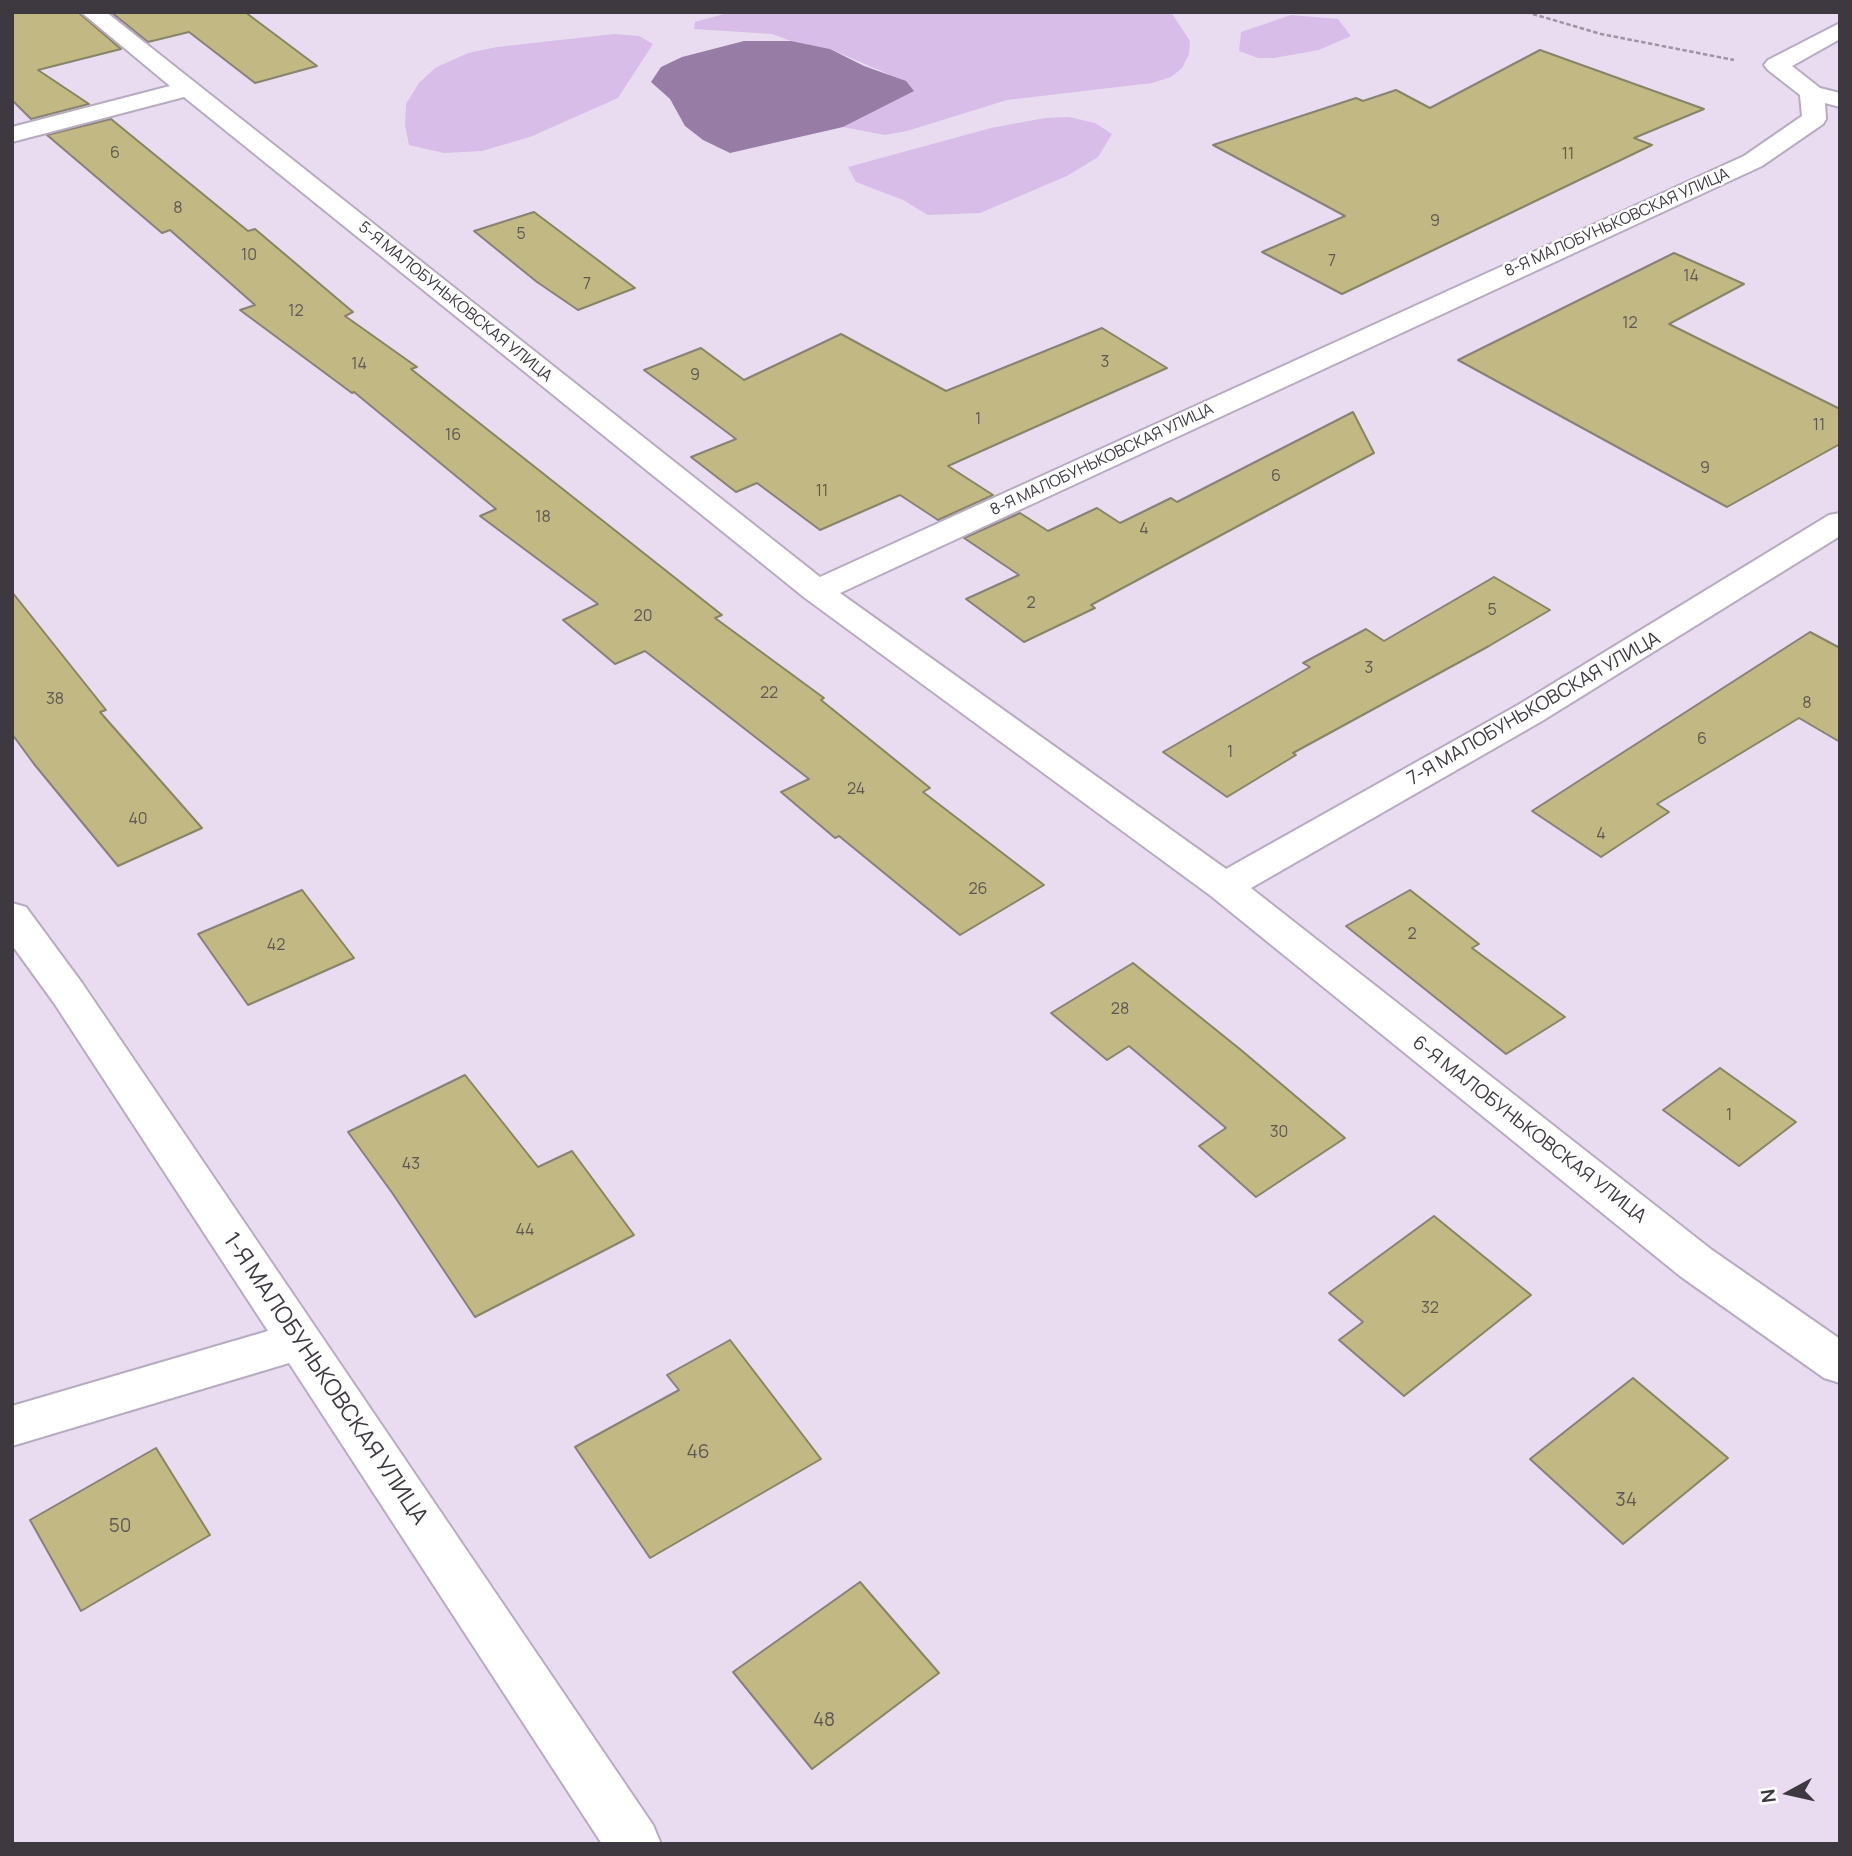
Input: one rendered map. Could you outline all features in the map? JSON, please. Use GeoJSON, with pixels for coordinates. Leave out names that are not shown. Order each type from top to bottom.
{"type":"FeatureCollection","features":[{"type":"Feature","properties":{"kind":"street","name":"5-Я МАЛОБУНЬКОВСКАЯ УЛИЦА"},"geometry":{"type":"LineString","coordinates":[[92,12],[817,592]]}},
{"type":"Feature","properties":{"kind":"street"},"geometry":{"type":"LineString","coordinates":[[1826,97],[1776,65],[1840,30]]}},
{"type":"Feature","properties":{"kind":"street"},"geometry":{"type":"LineString","coordinates":[[12,135],[190,88]]}},
{"type":"Feature","properties":{"kind":"street","name":"8-Я МАЛОБУНЬКОВСКАЯ УЛИЦА"},"geometry":{"type":"LineString","coordinates":[[817,592],[1753,161],[1814,120],[1826,97]]}},
{"type":"Feature","properties":{"kind":"street","name":"7-Я МАЛОБУНЬКОВСКАЯ УЛИЦА"},"geometry":{"type":"LineString","coordinates":[[1224,887],[1530,713],[1840,522]]}},
{"type":"Feature","properties":{"kind":"street"},"geometry":{"type":"LineString","coordinates":[[817,592],[1224,887]]}},
{"type":"Feature","properties":{"kind":"street","name":"6-Я МАЛОБУНЬКОВСКАЯ УЛИЦА"},"geometry":{"type":"LineString","coordinates":[[1224,887],[1685,1254],[1840,1364]]}},
{"type":"Feature","properties":{"kind":"street","name":"1-Я МАЛОБУНЬКОВСКАЯ УЛИЦА"},"geometry":{"type":"LineString","coordinates":[[12,916],[68,993],[634,1844]]}},
{"type":"Feature","properties":{"kind":"street"},"geometry":{"type":"LineString","coordinates":[[12,1426],[300,1341]]}},
{"type":"Feature","properties":{"kind":"path"},"geometry":{"type":"LineString","coordinates":[[1526,12],[1614,36],[1712,57],[1776,65]]}},
{"type":"Feature","properties":{"kind":"shaded area"},"geometry":{"type":"Polygon","coordinates":[[[731,12],[1171,12],[1190,41],[1189,54],[1182,68],[1171,77],[1152,83],[1007,100],[907,131],[885,135],[843,127],[913,91],[888,74],[830,49],[772,34],[694,29],[695,22],[731,12]]]}},
{"type":"Feature","properties":{"kind":"shaded area"},"geometry":{"type":"Polygon","coordinates":[[[1291,15],[1338,19],[1351,36],[1319,50],[1274,58],[1258,58],[1239,51],[1241,32],[1291,15]]]}},
{"type":"Feature","properties":{"kind":"shaded area"},"geometry":{"type":"Polygon","coordinates":[[[614,34],[639,36],[653,44],[618,98],[530,137],[482,151],[444,153],[409,145],[405,125],[406,104],[419,83],[435,68],[468,53],[497,47],[614,34]]]}},
{"type":"Feature","properties":{"kind":"shaded area"},"geometry":{"type":"Polygon","coordinates":[[[744,41],[791,41],[830,49],[864,66],[906,81],[914,91],[843,127],[730,153],[703,140],[685,126],[670,99],[651,82],[661,67],[682,57],[744,41]]]}},
{"type":"Feature","properties":{"kind":"shaded area"},"geometry":{"type":"Polygon","coordinates":[[[1069,117],[1095,123],[1112,134],[1098,157],[1067,176],[980,213],[928,215],[903,200],[856,182],[848,167],[991,128],[1045,118],[1069,117]]]}},
{"type":"Feature","properties":{"kind":"building"},"geometry":{"type":"Polygon","coordinates":[[[12,12],[78,12],[121,49],[38,70],[89,104],[31,119],[12,100],[12,12]]]}},
{"type":"Feature","properties":{"kind":"building"},"geometry":{"type":"Polygon","coordinates":[[[111,12],[245,12],[317,66],[255,83],[189,32],[148,42],[111,12]]]}},
{"type":"Feature","properties":{"kind":"building"},"geometry":{"type":"Polygon","coordinates":[[[1540,50],[1704,109],[1634,138],[1652,145],[1342,294],[1262,252],[1345,216],[1213,145],[1356,98],[1363,101],[1396,90],[1430,108],[1540,50]]]}},
{"type":"Feature","properties":{"kind":"building"},"geometry":{"type":"Polygon","coordinates":[[[111,119],[248,231],[255,229],[353,312],[345,316],[417,367],[411,369],[722,615],[715,618],[824,698],[821,700],[930,788],[923,792],[1044,885],[960,935],[839,836],[835,838],[781,792],[809,779],[645,651],[615,664],[563,620],[598,604],[480,516],[496,509],[354,392],[240,310],[255,305],[170,230],[162,233],[47,135],[111,119]]]}},
{"type":"Feature","properties":{"kind":"building"},"geometry":{"type":"Polygon","coordinates":[[[534,212],[635,288],[578,310],[537,282],[474,231],[534,212]]]}},
{"type":"Feature","properties":{"kind":"building"},"geometry":{"type":"Polygon","coordinates":[[[1674,253],[1744,284],[1669,324],[1840,409],[1840,444],[1727,507],[1458,360],[1674,253]]]}},
{"type":"Feature","properties":{"kind":"building"},"geometry":{"type":"Polygon","coordinates":[[[1102,328],[1167,368],[948,466],[993,495],[938,520],[900,495],[820,530],[757,483],[736,492],[691,457],[736,439],[644,370],[701,348],[744,380],[841,334],[946,391],[1102,328]]]}},
{"type":"Feature","properties":{"kind":"building"},"geometry":{"type":"Polygon","coordinates":[[[1353,412],[1374,453],[1091,605],[1095,608],[1024,642],[966,599],[1019,575],[964,538],[1020,513],[1048,531],[1097,508],[1120,523],[1171,498],[1177,502],[1353,412]]]}},
{"type":"Feature","properties":{"kind":"building"},"geometry":{"type":"Polygon","coordinates":[[[1494,577],[1550,610],[1293,753],[1296,755],[1227,797],[1163,752],[1310,667],[1303,663],[1366,629],[1384,641],[1494,577]]]}},
{"type":"Feature","properties":{"kind":"building"},"geometry":{"type":"Polygon","coordinates":[[[12,592],[106,710],[100,712],[202,828],[118,866],[34,764],[12,734],[12,592]]]}},
{"type":"Feature","properties":{"kind":"building"},"geometry":{"type":"Polygon","coordinates":[[[1810,632],[1840,648],[1840,742],[1799,718],[1657,804],[1669,812],[1601,857],[1532,811],[1810,632]]]}},
{"type":"Feature","properties":{"kind":"building"},"geometry":{"type":"Polygon","coordinates":[[[302,890],[354,958],[248,1005],[198,934],[302,890]]]}},
{"type":"Feature","properties":{"kind":"building"},"geometry":{"type":"Polygon","coordinates":[[[1410,890],[1479,944],[1472,948],[1565,1017],[1506,1054],[1346,926],[1410,890]]]}},
{"type":"Feature","properties":{"kind":"building"},"geometry":{"type":"Polygon","coordinates":[[[1133,963],[1345,1138],[1256,1197],[1199,1146],[1226,1128],[1129,1046],[1107,1060],[1051,1013],[1133,963]]]}},
{"type":"Feature","properties":{"kind":"building"},"geometry":{"type":"Polygon","coordinates":[[[1720,1068],[1796,1122],[1739,1166],[1663,1110],[1720,1068]]]}},
{"type":"Feature","properties":{"kind":"building"},"geometry":{"type":"Polygon","coordinates":[[[465,1075],[538,1167],[572,1151],[634,1235],[475,1317],[348,1132],[465,1075]]]}},
{"type":"Feature","properties":{"kind":"building"},"geometry":{"type":"Polygon","coordinates":[[[1434,1216],[1531,1295],[1404,1396],[1339,1340],[1363,1322],[1329,1293],[1434,1216]]]}},
{"type":"Feature","properties":{"kind":"building"},"geometry":{"type":"Polygon","coordinates":[[[730,1340],[821,1459],[650,1558],[575,1447],[679,1390],[667,1375],[730,1340]]]}},
{"type":"Feature","properties":{"kind":"building"},"geometry":{"type":"Polygon","coordinates":[[[1633,1378],[1728,1458],[1623,1544],[1530,1459],[1633,1378]]]}},
{"type":"Feature","properties":{"kind":"building"},"geometry":{"type":"Polygon","coordinates":[[[156,1448],[210,1535],[81,1611],[30,1520],[156,1448]]]}},
{"type":"Feature","properties":{"kind":"building"},"geometry":{"type":"Polygon","coordinates":[[[860,1582],[939,1673],[812,1769],[733,1672],[860,1582]]]}}]}
